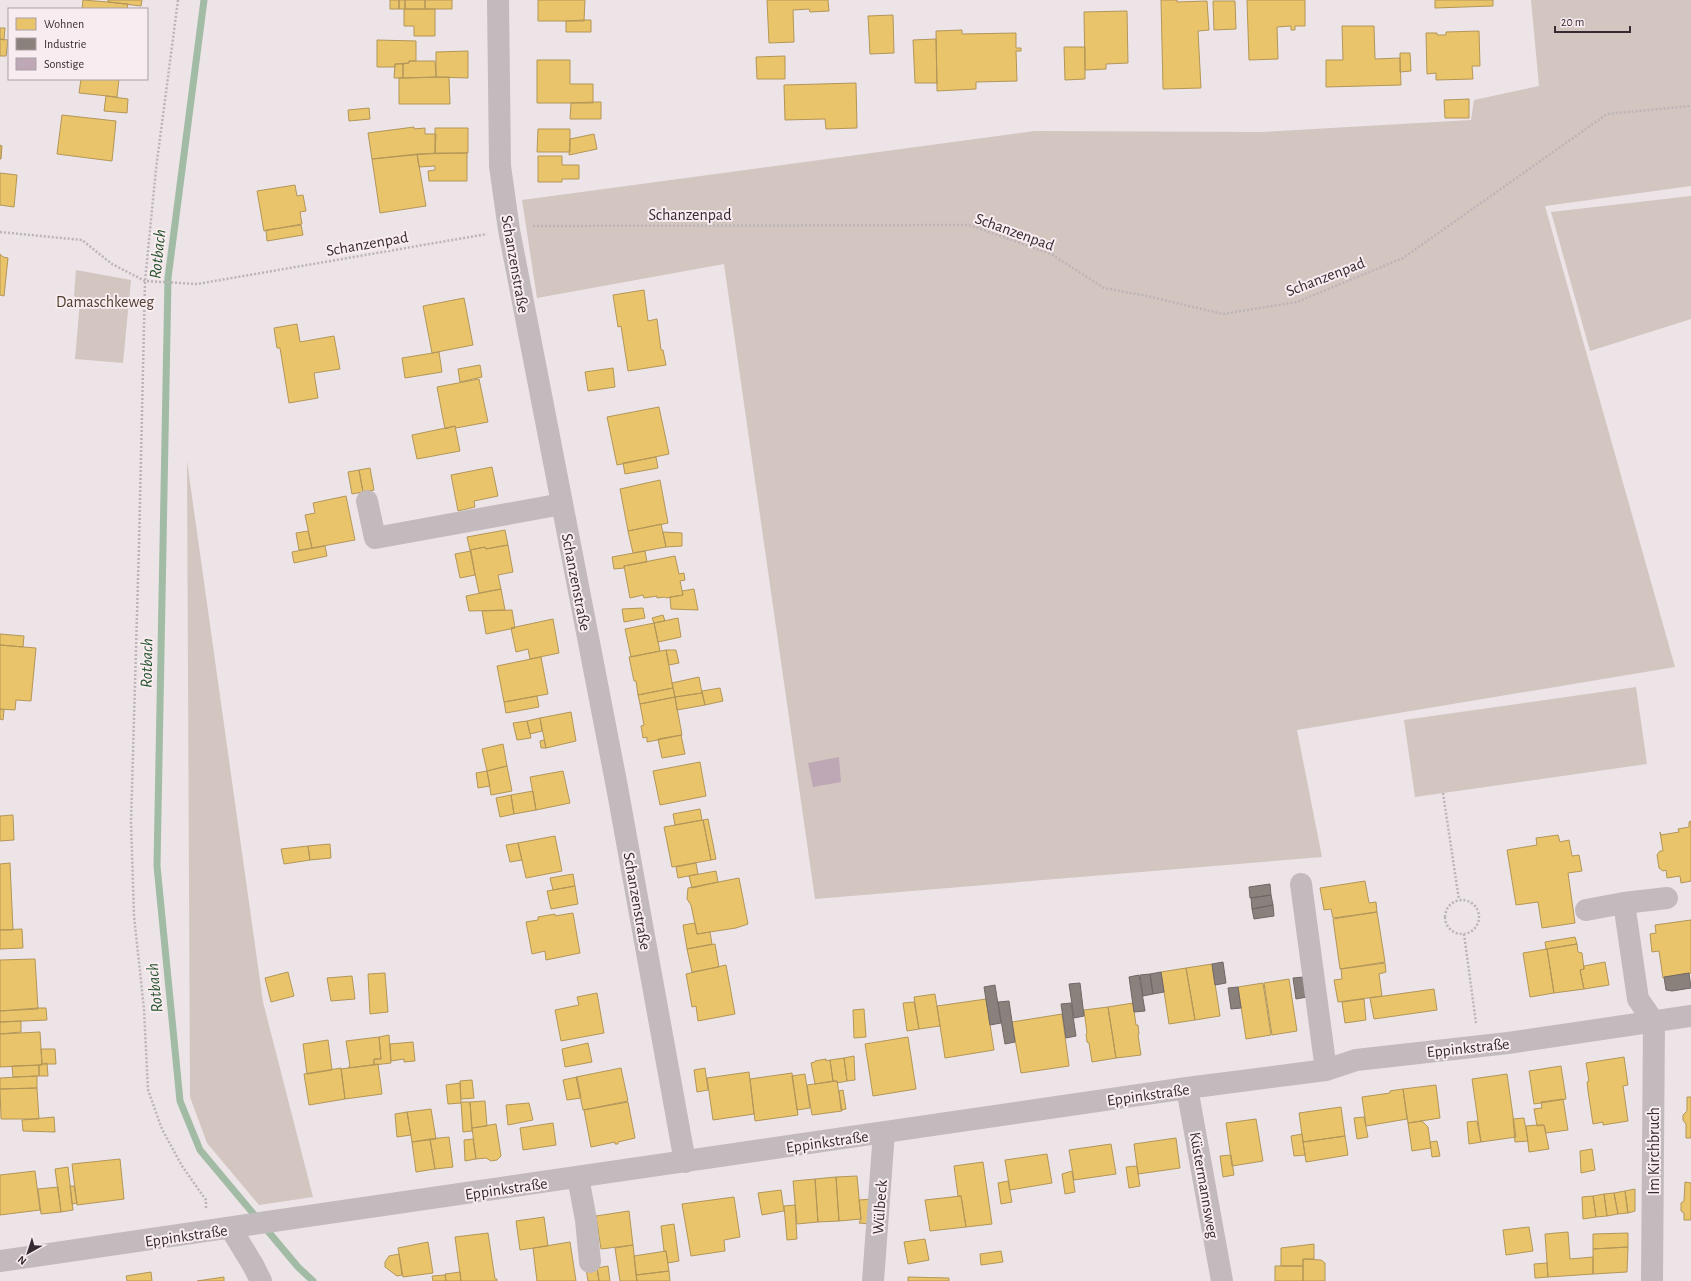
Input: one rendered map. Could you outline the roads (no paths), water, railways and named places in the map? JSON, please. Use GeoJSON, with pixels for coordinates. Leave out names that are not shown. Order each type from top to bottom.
{"type":"FeatureCollection","features":[{"type":"Feature","properties":{"kind":"street","name":"Schanzenstraße"},"geometry":{"type":"LineString","coordinates":[[498,0],[500,166],[509,230],[617,787],[685,1162]]}},
{"type":"Feature","properties":{"kind":"street"},"geometry":{"type":"LineString","coordinates":[[366,501],[375,538],[562,504]]}},
{"type":"Feature","properties":{"kind":"street"},"geometry":{"type":"LineString","coordinates":[[1301,884],[1326,1070]]}},
{"type":"Feature","properties":{"kind":"street"},"geometry":{"type":"LineString","coordinates":[[1586,910],[1624,903],[1666,898]]}},
{"type":"Feature","properties":{"kind":"street"},"geometry":{"type":"LineString","coordinates":[[1624,903],[1638,999],[1654,1022]]}},
{"type":"Feature","properties":{"kind":"street","name":"Eppinkstraße"},"geometry":{"type":"LineString","coordinates":[[0,1261],[1187,1088],[1326,1070],[1356,1060],[1479,1046],[1691,1016]]}},
{"type":"Feature","properties":{"kind":"street","name":"Im Kirchbruch"},"geometry":{"type":"LineString","coordinates":[[1652,1281],[1654,1022]]}},
{"type":"Feature","properties":{"kind":"street","name":"Küstermannsweg"},"geometry":{"type":"LineString","coordinates":[[1187,1088],[1222,1281]]}},
{"type":"Feature","properties":{"kind":"street","name":"Wülbeck"},"geometry":{"type":"LineString","coordinates":[[873,1281],[884,1132]]}},
{"type":"Feature","properties":{"kind":"street"},"geometry":{"type":"LineString","coordinates":[[578,1177],[586,1220],[590,1262]]}},
{"type":"Feature","properties":{"kind":"street"},"geometry":{"type":"LineString","coordinates":[[232,1228],[261,1281]]}},
{"type":"Feature","properties":{"kind":"waterway","name":"Rotbach"},"geometry":{"type":"LineString","coordinates":[[204,0],[168,278],[157,866],[180,1101],[200,1150],[298,1267],[313,1281]]}},
{"type":"Feature","properties":{"kind":"park label","name":"Damaschkeweg"},"geometry":{"type":"Point","coordinates":[105,301]}}]}
